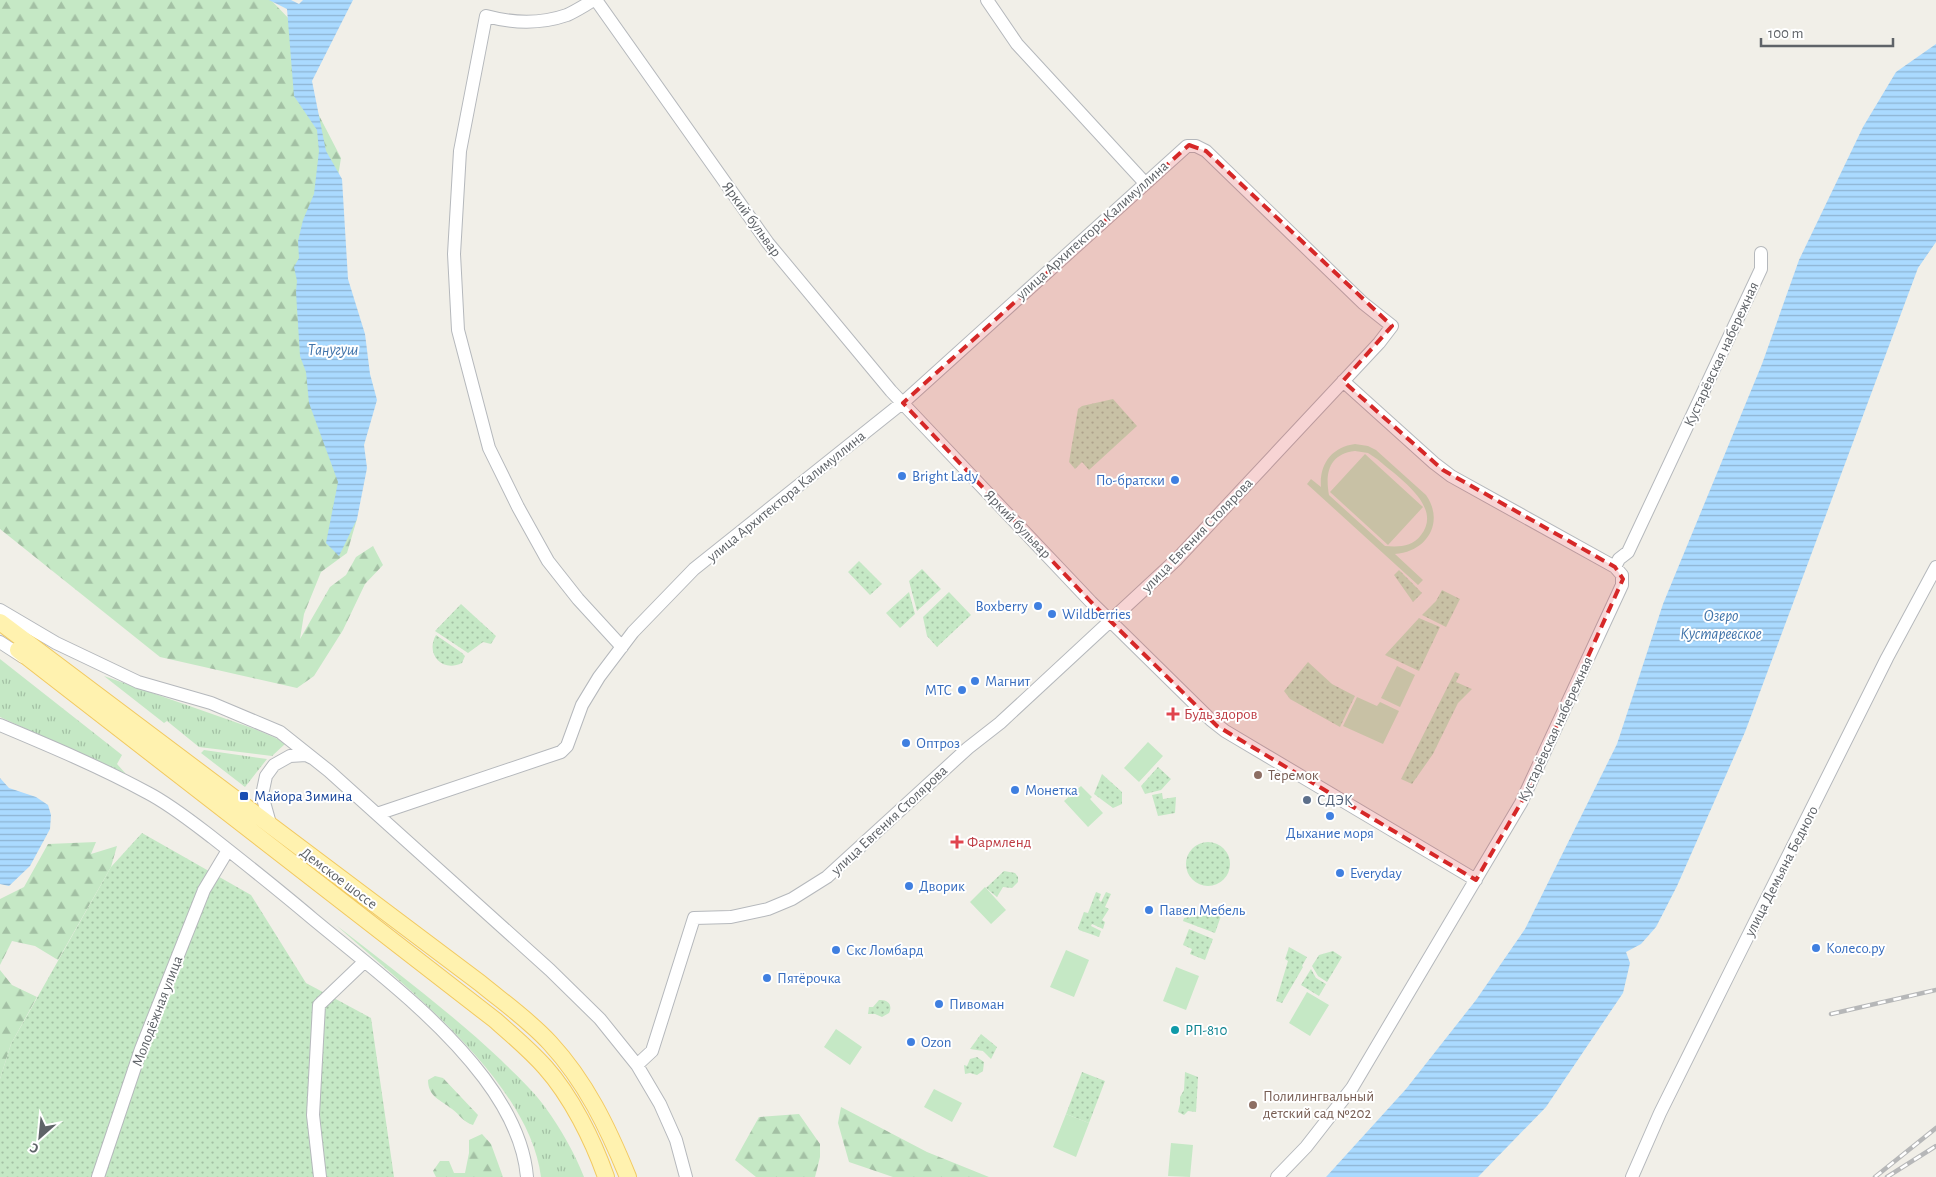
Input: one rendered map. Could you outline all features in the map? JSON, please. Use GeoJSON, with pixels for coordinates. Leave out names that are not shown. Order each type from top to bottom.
{"type":"FeatureCollection","features":[{"type":"Feature","properties":{"kind":"main road","name":"Демское шоссе"},"geometry":{"type":"LineString","coordinates":[[0,622],[480,983],[549,1042],[575,1073],[594,1102],[628,1177]]}},
{"type":"Feature","properties":{"kind":"main road","name":"Демское шоссе"},"geometry":{"type":"LineString","coordinates":[[0,636],[480,1008],[522,1043],[546,1068],[571,1103],[596,1148],[606,1177]]}},
{"type":"Feature","properties":{"kind":"street","name":"Яркий бульвар"},"geometry":{"type":"LineString","coordinates":[[595,0],[768,243],[902,402],[1111,621],[1210,720],[1225,731],[1476,880]]}},
{"type":"Feature","properties":{"kind":"street"},"geometry":{"type":"LineString","coordinates":[[595,0],[566,15],[534,22],[502,20],[486,16],[460,151],[454,254],[458,330],[489,448],[518,507],[548,561],[578,599],[622,647]]}},
{"type":"Feature","properties":{"kind":"street"},"geometry":{"type":"LineString","coordinates":[[987,0],[1017,44],[1144,183]]}},
{"type":"Feature","properties":{"kind":"street","name":"улица Архитектора Калимуллина"},"geometry":{"type":"LineString","coordinates":[[377,814],[561,752],[567,746],[575,720],[590,690],[652,610],[694,569],[902,402],[1182,149],[1196,146],[1206,151],[1363,303],[1392,326]]}},
{"type":"Feature","properties":{"kind":"street","name":"Кустарёвская набережная"},"geometry":{"type":"LineString","coordinates":[[1277,1177],[1302,1152],[1352,1088],[1526,794],[1622,585],[1622,575],[1615,567],[1619,559],[1628,552],[1761,269],[1761,253]]}},
{"type":"Feature","properties":{"kind":"street","name":"улица Евгения Столярова"},"geometry":{"type":"LineString","coordinates":[[637,1065],[652,1051],[694,918],[730,917],[768,909],[806,892],[827,877],[965,750],[997,726],[1179,558],[1392,326]]}},
{"type":"Feature","properties":{"kind":"street"},"geometry":{"type":"LineString","coordinates":[[1343,381],[1451,476],[1615,567]]}},
{"type":"Feature","properties":{"kind":"street","name":"улица Демьяна Бедного"},"geometry":{"type":"LineString","coordinates":[[1632,1177],[1660,1114],[1731,970],[1887,658],[1936,567]]}},
{"type":"Feature","properties":{"kind":"street"},"geometry":{"type":"LineString","coordinates":[[0,610],[56,643],[138,682],[211,703],[280,732],[329,771],[580,997],[600,1019],[637,1065],[660,1104],[672,1131],[686,1177]]}},
{"type":"Feature","properties":{"kind":"street"},"geometry":{"type":"LineString","coordinates":[[0,642],[42,669]]}},
{"type":"Feature","properties":{"kind":"street"},"geometry":{"type":"LineString","coordinates":[[0,725],[76,758],[149,793],[187,818],[228,850],[364,962],[458,1046],[484,1078],[503,1107],[517,1135],[527,1177]]}},
{"type":"Feature","properties":{"kind":"street"},"geometry":{"type":"LineString","coordinates":[[271,827],[262,794],[266,776],[274,765],[290,756],[306,755],[329,771]]}},
{"type":"Feature","properties":{"kind":"street","name":"Молодёжная улица"},"geometry":{"type":"LineString","coordinates":[[98,1177],[141,1049],[194,915],[204,890],[228,850]]}},
{"type":"Feature","properties":{"kind":"street"},"geometry":{"type":"LineString","coordinates":[[320,1177],[313,1115],[319,1006],[364,962]]}},
{"type":"Feature","properties":{"kind":"highlighted area"},"geometry":{"type":"Polygon","coordinates":[[[1189,145],[1206,151],[1392,326],[1343,381],[1443,470],[1615,567],[1623,579],[1526,794],[1476,880],[1217,726],[1091,602],[903,403],[1189,145]]]}},
{"type":"Feature","properties":{"kind":"green space"},"geometry":{"type":"Polygon","coordinates":[[[0,0],[271,0],[314,45],[310,98],[341,158],[323,269],[357,519],[347,553],[321,572],[304,614],[300,639],[330,587],[346,575],[356,557],[373,546],[383,565],[365,584],[343,630],[314,676],[297,688],[160,657],[0,529],[0,0]]]}},
{"type":"Feature","properties":{"kind":"green space"},"geometry":{"type":"Polygon","coordinates":[[[1113,399],[1137,426],[1089,470],[1082,462],[1075,469],[1069,462],[1078,409],[1082,406],[1113,399]]]}},
{"type":"Feature","properties":{"kind":"green space"},"geometry":{"type":"Polygon","coordinates":[[[1355,444],[1368,446],[1376,450],[1426,495],[1434,515],[1430,534],[1416,548],[1395,554],[1423,580],[1418,585],[1307,484],[1311,479],[1321,487],[1322,471],[1325,464],[1334,453],[1355,444]],[[1355,451],[1339,456],[1334,460],[1328,479],[1329,495],[1385,546],[1400,546],[1414,542],[1421,535],[1426,524],[1426,513],[1422,503],[1415,492],[1368,453],[1355,451]]]}},
{"type":"Feature","properties":{"kind":"green space"},"geometry":{"type":"Polygon","coordinates":[[[1365,454],[1423,507],[1388,545],[1330,492],[1365,454]]]}},
{"type":"Feature","properties":{"kind":"green space"},"geometry":{"type":"Polygon","coordinates":[[[859,561],[882,584],[870,595],[848,572],[859,561]]]}},
{"type":"Feature","properties":{"kind":"green space"},"geometry":{"type":"Polygon","coordinates":[[[922,569],[941,589],[917,611],[909,581],[922,569]]]}},
{"type":"Feature","properties":{"kind":"green space"},"geometry":{"type":"Polygon","coordinates":[[[1399,570],[1422,593],[1413,602],[1394,575],[1399,570]]]}},
{"type":"Feature","properties":{"kind":"green space"},"geometry":{"type":"Polygon","coordinates":[[[1442,590],[1460,599],[1446,627],[1422,615],[1436,601],[1442,590]]]}},
{"type":"Feature","properties":{"kind":"green space"},"geometry":{"type":"Polygon","coordinates":[[[909,592],[915,614],[900,628],[886,613],[909,592]]]}},
{"type":"Feature","properties":{"kind":"green space"},"geometry":{"type":"Polygon","coordinates":[[[949,592],[971,615],[937,647],[927,636],[923,617],[949,592]]]}},
{"type":"Feature","properties":{"kind":"green space"},"geometry":{"type":"Polygon","coordinates":[[[461,604],[496,636],[491,644],[483,642],[468,653],[435,631],[461,604]]]}},
{"type":"Feature","properties":{"kind":"green space"},"geometry":{"type":"Polygon","coordinates":[[[1419,618],[1440,627],[1419,671],[1385,655],[1419,618]]]}},
{"type":"Feature","properties":{"kind":"green space"},"geometry":{"type":"Polygon","coordinates":[[[436,635],[465,656],[462,663],[448,666],[437,660],[433,649],[436,635]]]}},
{"type":"Feature","properties":{"kind":"green space"},"geometry":{"type":"Polygon","coordinates":[[[0,659],[122,755],[117,764],[126,774],[0,717],[0,659]]]}},
{"type":"Feature","properties":{"kind":"green space"},"geometry":{"type":"Polygon","coordinates":[[[1308,662],[1332,684],[1355,696],[1340,727],[1290,699],[1284,691],[1308,662]]]}},
{"type":"Feature","properties":{"kind":"green space"},"geometry":{"type":"Polygon","coordinates":[[[1397,666],[1415,675],[1400,707],[1381,698],[1397,666]]]}},
{"type":"Feature","properties":{"kind":"green space"},"geometry":{"type":"Polygon","coordinates":[[[1455,672],[1460,674],[1456,682],[1472,689],[1458,703],[1433,754],[1412,784],[1401,779],[1455,672]]]}},
{"type":"Feature","properties":{"kind":"green space"},"geometry":{"type":"Polygon","coordinates":[[[104,676],[252,728],[285,744],[272,756],[199,747],[167,721],[164,723],[104,676]]]}},
{"type":"Feature","properties":{"kind":"green space"},"geometry":{"type":"Polygon","coordinates":[[[1357,697],[1377,706],[1380,702],[1399,711],[1383,744],[1343,726],[1357,697]]]}},
{"type":"Feature","properties":{"kind":"green space"},"geometry":{"type":"Polygon","coordinates":[[[1148,742],[1163,756],[1139,782],[1124,768],[1148,742]]]}},
{"type":"Feature","properties":{"kind":"green space"},"geometry":{"type":"Polygon","coordinates":[[[204,750],[267,759],[245,787],[201,753],[204,750]]]}},
{"type":"Feature","properties":{"kind":"green space"},"geometry":{"type":"Polygon","coordinates":[[[1158,767],[1171,779],[1161,790],[1145,794],[1141,786],[1158,767]]]}},
{"type":"Feature","properties":{"kind":"green space"},"geometry":{"type":"Polygon","coordinates":[[[1102,774],[1122,792],[1122,804],[1113,808],[1094,794],[1102,774]]]}},
{"type":"Feature","properties":{"kind":"green space"},"geometry":{"type":"Polygon","coordinates":[[[1081,786],[1092,797],[1090,799],[1103,813],[1088,827],[1064,801],[1081,786]]]}},
{"type":"Feature","properties":{"kind":"green space"},"geometry":{"type":"Polygon","coordinates":[[[1162,793],[1163,799],[1176,797],[1175,813],[1158,816],[1152,795],[1162,793]]]}},
{"type":"Feature","properties":{"kind":"green space"},"geometry":{"type":"Polygon","coordinates":[[[142,833],[251,895],[306,983],[371,1018],[394,1177],[0,1177],[0,1079],[11,1044],[111,867],[142,833]]]}},
{"type":"Feature","properties":{"kind":"green space"},"geometry":{"type":"Polygon","coordinates":[[[96,842],[91,854],[117,846],[111,867],[58,960],[35,946],[12,941],[0,965],[0,899],[24,887],[48,844],[96,842]]]}},
{"type":"Feature","properties":{"kind":"green space"},"geometry":{"type":"Polygon","coordinates":[[[1208,842],[1220,846],[1226,852],[1230,864],[1226,876],[1220,882],[1208,886],[1196,882],[1190,876],[1186,864],[1190,852],[1196,846],[1208,842]]]}},
{"type":"Feature","properties":{"kind":"green space"},"geometry":{"type":"Polygon","coordinates":[[[1004,871],[1015,873],[1018,877],[1018,882],[1012,888],[1003,887],[997,897],[986,888],[1004,871]]]}},
{"type":"Feature","properties":{"kind":"green space"},"geometry":{"type":"Polygon","coordinates":[[[985,887],[1006,910],[991,924],[970,902],[985,887]]]}},
{"type":"Feature","properties":{"kind":"green space"},"geometry":{"type":"Polygon","coordinates":[[[1096,892],[1101,894],[1099,900],[1101,902],[1106,892],[1111,894],[1105,907],[1109,909],[1102,920],[1105,922],[1103,929],[1092,924],[1091,926],[1101,931],[1099,937],[1078,928],[1084,912],[1088,913],[1096,892]]]}},
{"type":"Feature","properties":{"kind":"green space"},"geometry":{"type":"Polygon","coordinates":[[[1222,913],[1215,933],[1183,921],[1184,918],[1222,913]]]}},
{"type":"Feature","properties":{"kind":"green space"},"geometry":{"type":"Polygon","coordinates":[[[336,925],[461,1024],[524,1083],[540,1101],[556,1124],[584,1177],[541,1177],[532,1141],[514,1106],[489,1071],[460,1038],[428,1007],[336,925]]]}},
{"type":"Feature","properties":{"kind":"green space"},"geometry":{"type":"Polygon","coordinates":[[[1189,929],[1213,939],[1205,960],[1190,954],[1192,949],[1183,945],[1189,929]]]}},
{"type":"Feature","properties":{"kind":"green space"},"geometry":{"type":"Polygon","coordinates":[[[1289,947],[1307,957],[1282,1003],[1276,1001],[1288,961],[1285,959],[1289,947]]]}},
{"type":"Feature","properties":{"kind":"green space"},"geometry":{"type":"Polygon","coordinates":[[[1066,950],[1089,960],[1074,997],[1050,987],[1066,950]]]}},
{"type":"Feature","properties":{"kind":"green space"},"geometry":{"type":"Polygon","coordinates":[[[1333,951],[1342,957],[1327,982],[1318,976],[1312,966],[1319,955],[1333,951]]]}},
{"type":"Feature","properties":{"kind":"green space"},"geometry":{"type":"Polygon","coordinates":[[[1176,967],[1199,976],[1186,1010],[1163,1001],[1176,967]]]}},
{"type":"Feature","properties":{"kind":"green space"},"geometry":{"type":"Polygon","coordinates":[[[1311,969],[1316,978],[1326,984],[1319,996],[1301,985],[1311,969]]]}},
{"type":"Feature","properties":{"kind":"green space"},"geometry":{"type":"Polygon","coordinates":[[[0,970],[12,985],[37,997],[11,1044],[0,1079],[0,970]]]}},
{"type":"Feature","properties":{"kind":"green space"},"geometry":{"type":"Polygon","coordinates":[[[1307,992],[1329,1005],[1310,1036],[1289,1023],[1307,992]]]}},
{"type":"Feature","properties":{"kind":"green space"},"geometry":{"type":"Polygon","coordinates":[[[879,1000],[885,1000],[889,1003],[889,1013],[882,1017],[868,1014],[869,1007],[873,1007],[879,1000]]]}},
{"type":"Feature","properties":{"kind":"green space"},"geometry":{"type":"Polygon","coordinates":[[[836,1029],[862,1047],[850,1065],[824,1047],[836,1029]]]}},
{"type":"Feature","properties":{"kind":"green space"},"geometry":{"type":"Polygon","coordinates":[[[981,1034],[997,1047],[991,1059],[983,1051],[970,1049],[981,1034]]]}},
{"type":"Feature","properties":{"kind":"green space"},"geometry":{"type":"Polygon","coordinates":[[[977,1057],[984,1062],[983,1071],[977,1075],[965,1074],[964,1065],[967,1066],[970,1059],[977,1057]]]}},
{"type":"Feature","properties":{"kind":"green space"},"geometry":{"type":"Polygon","coordinates":[[[1082,1072],[1105,1081],[1089,1123],[1066,1114],[1082,1072]]]}},
{"type":"Feature","properties":{"kind":"green space"},"geometry":{"type":"Polygon","coordinates":[[[1185,1072],[1198,1077],[1196,1112],[1188,1111],[1184,1115],[1178,1112],[1180,1097],[1184,1090],[1185,1072]]]}},
{"type":"Feature","properties":{"kind":"green space"},"geometry":{"type":"Polygon","coordinates":[[[435,1076],[443,1078],[478,1115],[473,1125],[464,1120],[433,1094],[428,1080],[435,1076]]]}},
{"type":"Feature","properties":{"kind":"green space"},"geometry":{"type":"Polygon","coordinates":[[[934,1089],[962,1103],[952,1122],[924,1107],[934,1089]]]}},
{"type":"Feature","properties":{"kind":"green space"},"geometry":{"type":"Polygon","coordinates":[[[841,1107],[927,1152],[989,1177],[893,1177],[849,1162],[838,1123],[841,1107]]]}},
{"type":"Feature","properties":{"kind":"green space"},"geometry":{"type":"Polygon","coordinates":[[[799,1114],[820,1144],[820,1157],[815,1177],[756,1177],[735,1160],[759,1117],[799,1114]]]}},
{"type":"Feature","properties":{"kind":"green space"},"geometry":{"type":"Polygon","coordinates":[[[1066,1114],[1089,1123],[1076,1157],[1053,1147],[1066,1114]]]}},
{"type":"Feature","properties":{"kind":"green space"},"geometry":{"type":"Polygon","coordinates":[[[482,1134],[491,1144],[503,1177],[436,1177],[433,1171],[440,1161],[449,1161],[454,1173],[465,1173],[469,1153],[469,1140],[482,1134]]]}},
{"type":"Feature","properties":{"kind":"green space"},"geometry":{"type":"Polygon","coordinates":[[[1171,1143],[1193,1145],[1190,1177],[1168,1176],[1171,1143]]]}},
{"type":"Feature","properties":{"kind":"water","name":"Танугуш"},"geometry":{"type":"Polygon","coordinates":[[[269,0],[291,0],[299,4],[303,0],[353,0],[312,81],[326,151],[342,179],[348,279],[365,334],[370,374],[377,400],[364,445],[367,468],[357,519],[339,556],[326,543],[338,482],[309,403],[306,372],[300,356],[297,281],[294,267],[299,258],[298,241],[303,220],[314,194],[319,151],[317,130],[294,96],[287,9],[269,0]]]}},
{"type":"Feature","properties":{"kind":"water","name":"Озеро Кустаревское"},"geometry":{"type":"Polygon","coordinates":[[[1936,44],[1936,242],[1918,268],[1745,732],[1677,886],[1656,927],[1641,944],[1626,952],[1630,963],[1623,993],[1546,1107],[1478,1177],[1326,1177],[1406,1089],[1476,1000],[1525,929],[1617,744],[1663,604],[1762,364],[1799,260],[1863,127],[1896,72],[1936,44]]]}},
{"type":"Feature","properties":{"kind":"water"},"geometry":{"type":"Polygon","coordinates":[[[0,778],[9,788],[36,797],[48,805],[51,815],[50,829],[30,866],[9,886],[0,884],[0,778]]]}},
{"type":"Feature","properties":{"kind":"railway"},"geometry":{"type":"LineString","coordinates":[[1831,1014],[1936,990]]}},
{"type":"Feature","properties":{"kind":"railway"},"geometry":{"type":"LineString","coordinates":[[1875,1177],[1936,1128]]}},
{"type":"Feature","properties":{"kind":"railway"},"geometry":{"type":"LineString","coordinates":[[1887,1177],[1936,1146]]}},
{"type":"Feature","properties":{"kind":"place","name":"Bright Lady"},"geometry":{"type":"Point","coordinates":[902,476]}},
{"type":"Feature","properties":{"kind":"place","name":"По-братски"},"geometry":{"type":"Point","coordinates":[1175,480]}},
{"type":"Feature","properties":{"kind":"place","name":"Boxberry"},"geometry":{"type":"Point","coordinates":[1038,606]}},
{"type":"Feature","properties":{"kind":"place","name":"Wildberries"},"geometry":{"type":"Point","coordinates":[1052,614]}},
{"type":"Feature","properties":{"kind":"place","name":"Магнит"},"geometry":{"type":"Point","coordinates":[975,681]}},
{"type":"Feature","properties":{"kind":"place","name":"МТС"},"geometry":{"type":"Point","coordinates":[962,690]}},
{"type":"Feature","properties":{"kind":"place","name":"Будь здоров"},"geometry":{"type":"Point","coordinates":[1173,714]}},
{"type":"Feature","properties":{"kind":"place","name":"Оптроз"},"geometry":{"type":"Point","coordinates":[906,743]}},
{"type":"Feature","properties":{"kind":"place","name":"Теремок"},"geometry":{"type":"Point","coordinates":[1258,775]}},
{"type":"Feature","properties":{"kind":"place","name":"Монетка"},"geometry":{"type":"Point","coordinates":[1015,790]}},
{"type":"Feature","properties":{"kind":"place","name":"Майора Зимина"},"geometry":{"type":"Point","coordinates":[244,796]}},
{"type":"Feature","properties":{"kind":"place","name":"СДЭК"},"geometry":{"type":"Point","coordinates":[1307,800]}},
{"type":"Feature","properties":{"kind":"place","name":"Дыхание моря"},"geometry":{"type":"Point","coordinates":[1330,816]}},
{"type":"Feature","properties":{"kind":"place","name":"Фармленд"},"geometry":{"type":"Point","coordinates":[957,842]}},
{"type":"Feature","properties":{"kind":"place","name":"Everyday"},"geometry":{"type":"Point","coordinates":[1340,873]}},
{"type":"Feature","properties":{"kind":"place","name":"Дворик"},"geometry":{"type":"Point","coordinates":[909,886]}},
{"type":"Feature","properties":{"kind":"place","name":"Павел Мебель"},"geometry":{"type":"Point","coordinates":[1149,910]}},
{"type":"Feature","properties":{"kind":"place","name":"Колесо.ру"},"geometry":{"type":"Point","coordinates":[1816,948]}},
{"type":"Feature","properties":{"kind":"place","name":"Скс Ломбард"},"geometry":{"type":"Point","coordinates":[836,950]}},
{"type":"Feature","properties":{"kind":"place","name":"Пятёрочка"},"geometry":{"type":"Point","coordinates":[767,978]}},
{"type":"Feature","properties":{"kind":"place","name":"Пивоман"},"geometry":{"type":"Point","coordinates":[939,1004]}},
{"type":"Feature","properties":{"kind":"place","name":"РП-810"},"geometry":{"type":"Point","coordinates":[1175,1030]}},
{"type":"Feature","properties":{"kind":"place","name":"Ozon"},"geometry":{"type":"Point","coordinates":[911,1042]}},
{"type":"Feature","properties":{"kind":"place","name":"Полилингвальный детский сад №202"},"geometry":{"type":"Point","coordinates":[1253,1105]}}]}
